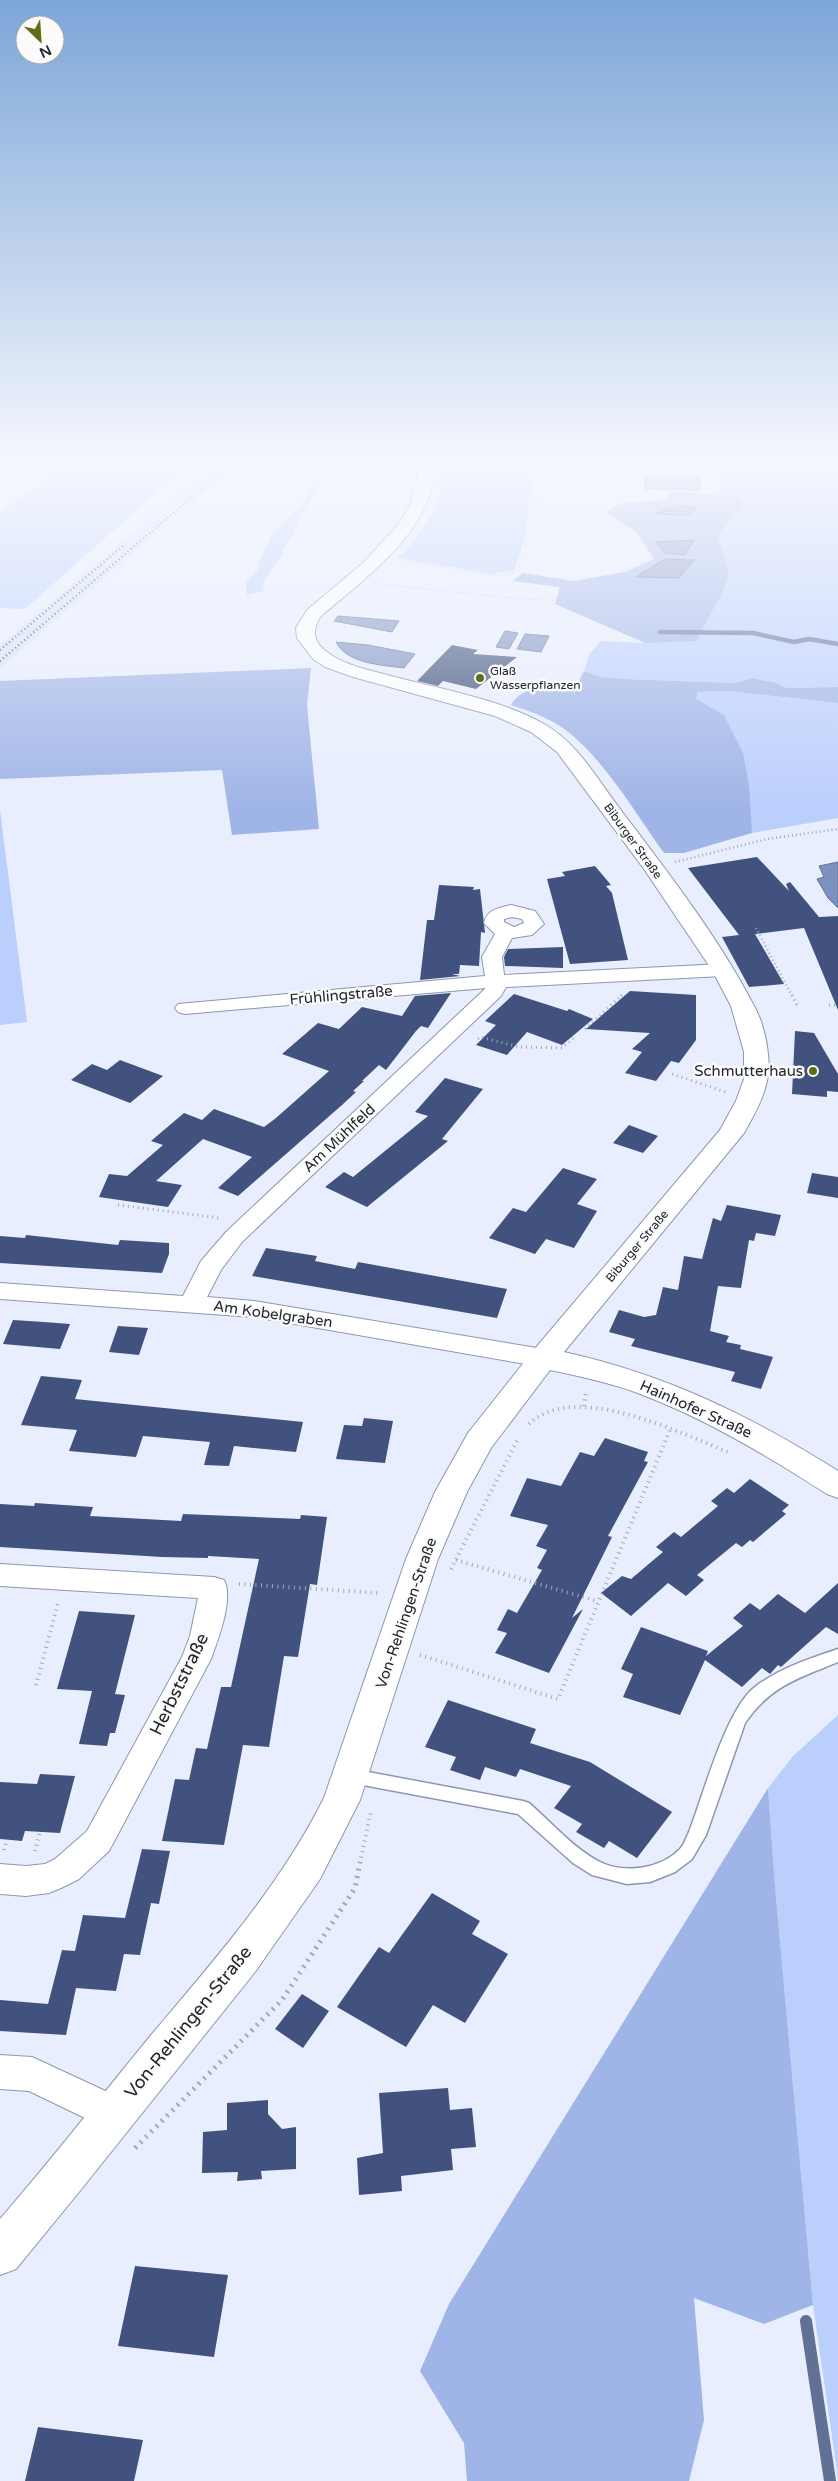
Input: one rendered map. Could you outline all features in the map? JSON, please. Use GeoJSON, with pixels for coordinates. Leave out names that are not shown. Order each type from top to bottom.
{"type":"FeatureCollection","features":[{"type":"Feature","properties":{"kind":"street","name":"Biburger Straße"},"geometry":{"type":"LineString","coordinates":[[355,577],[313,614],[305,628],[306,638],[319,655],[331,663],[359,673],[502,712],[538,728],[564,748],[652,866],[722,970],[743,1006],[756,1052],[756,1079],[749,1100],[731,1133],[543,1358]]}},
{"type":"Feature","properties":{"kind":"street"},"geometry":{"type":"LineString","coordinates":[[496,981],[492,957],[506,931]]}},
{"type":"Feature","properties":{"kind":"street","name":"Frühlingstraße"},"geometry":{"type":"LineString","coordinates":[[185,1008],[496,981],[722,970]]}},
{"type":"Feature","properties":{"kind":"street","name":"Am Mühlfeld"},"geometry":{"type":"LineString","coordinates":[[192,1303],[202,1282],[220,1253],[250,1222],[487,1000],[494,992],[496,981]]}},
{"type":"Feature","properties":{"kind":"street","name":"Am Kobelgraben"},"geometry":{"type":"LineString","coordinates":[[0,1291],[192,1303],[254,1309],[543,1358]]}},
{"type":"Feature","properties":{"kind":"street","name":"Hainhofer Straße"},"geometry":{"type":"LineString","coordinates":[[543,1358],[618,1376],[679,1398],[749,1432],[838,1486]]}},
{"type":"Feature","properties":{"kind":"street","name":"Von-Rehlingen-Straße"},"geometry":{"type":"LineString","coordinates":[[0,2253],[252,1944],[303,1876],[325,1836],[350,1775],[408,1596],[451,1492],[479,1441],[543,1358]]}},
{"type":"Feature","properties":{"kind":"street"},"geometry":{"type":"LineString","coordinates":[[0,1575],[214,1588]]}},
{"type":"Feature","properties":{"kind":"street","name":"Herbststraße"},"geometry":{"type":"LineString","coordinates":[[0,1879],[26,1881],[49,1878],[68,1869],[98,1841],[196,1659],[205,1636],[214,1588]]}},
{"type":"Feature","properties":{"kind":"street"},"geometry":{"type":"LineString","coordinates":[[0,2072],[32,2074],[114,2114]]}},
{"type":"Feature","properties":{"kind":"lane"},"geometry":{"type":"LineString","coordinates":[[350,1775],[523,1808],[579,1858],[598,1870],[627,1876],[650,1874],[669,1866],[686,1854],[697,1835],[738,1720],[750,1702],[760,1692],[782,1680],[838,1655]]}},
{"type":"Feature","properties":{"kind":"path"},"geometry":{"type":"LineString","coordinates":[[351,580],[519,599],[655,604]]}},
{"type":"Feature","properties":{"kind":"path"},"geometry":{"type":"LineString","coordinates":[[652,866],[791,834],[838,829]]}},
{"type":"Feature","properties":{"kind":"path"},"geometry":{"type":"LineString","coordinates":[[756,928],[797,1005]]}},
{"type":"Feature","properties":{"kind":"path"},"geometry":{"type":"LineString","coordinates":[[586,1029],[627,990],[628,976]]}},
{"type":"Feature","properties":{"kind":"path"},"geometry":{"type":"LineString","coordinates":[[829,1004],[838,1005]]}},
{"type":"Feature","properties":{"kind":"path"},"geometry":{"type":"LineString","coordinates":[[477,1040],[480,1037],[520,1047],[562,1048],[576,1036]]}},
{"type":"Feature","properties":{"kind":"path"},"geometry":{"type":"LineString","coordinates":[[672,1074],[749,1100]]}},
{"type":"Feature","properties":{"kind":"path"},"geometry":{"type":"LineString","coordinates":[[118,1205],[250,1222]]}},
{"type":"Feature","properties":{"kind":"path"},"geometry":{"type":"LineString","coordinates":[[584,1406],[595,1407],[670,1430],[732,1454]]}},
{"type":"Feature","properties":{"kind":"path"},"geometry":{"type":"LineString","coordinates":[[413,1653],[558,1699],[597,1601],[670,1430]]}},
{"type":"Feature","properties":{"kind":"path"},"geometry":{"type":"LineString","coordinates":[[456,1560],[597,1601]]}},
{"type":"Feature","properties":{"kind":"path"},"geometry":{"type":"LineString","coordinates":[[36,1684],[64,1578]]}},
{"type":"Feature","properties":{"kind":"path"},"geometry":{"type":"LineString","coordinates":[[214,1588],[226,1583],[356,1591]]}},
{"type":"Feature","properties":{"kind":"shaded area"},"geometry":{"type":"Polygon","coordinates":[[[0,577],[61,577],[25,609],[0,608],[0,577]]]}},
{"type":"Feature","properties":{"kind":"shaded area"},"geometry":{"type":"Polygon","coordinates":[[[81,577],[106,577],[0,668],[0,645],[81,577]]]}},
{"type":"Feature","properties":{"kind":"shaded area"},"geometry":{"type":"Polygon","coordinates":[[[251,577],[267,577],[263,583],[264,591],[247,595],[246,583],[251,577]]]}},
{"type":"Feature","properties":{"kind":"shaded area"},"geometry":{"type":"Polygon","coordinates":[[[518,577],[547,577],[573,581],[597,577],[727,577],[723,591],[696,641],[645,643],[555,604],[560,587],[512,581],[518,577]]]}},
{"type":"Feature","properties":{"kind":"shaded area"},"geometry":{"type":"Polygon","coordinates":[[[636,577],[680,577],[679,578],[636,577]]]}},
{"type":"Feature","properties":{"kind":"shaded area"},"geometry":{"type":"Polygon","coordinates":[[[723,577],[838,577],[838,687],[787,688],[777,683],[752,678],[734,683],[625,679],[601,677],[584,671],[589,655],[601,641],[645,643],[723,577]]]}},
{"type":"Feature","properties":{"kind":"shaded area"},"geometry":{"type":"Polygon","coordinates":[[[338,616],[399,621],[392,632],[334,621],[338,616]]]}},
{"type":"Feature","properties":{"kind":"shaded area"},"geometry":{"type":"Polygon","coordinates":[[[505,631],[518,633],[509,649],[496,647],[505,631]]]}},
{"type":"Feature","properties":{"kind":"shaded area"},"geometry":{"type":"Polygon","coordinates":[[[525,634],[549,636],[541,652],[517,649],[525,634]]]}},
{"type":"Feature","properties":{"kind":"shaded area"},"geometry":{"type":"Polygon","coordinates":[[[336,642],[368,645],[415,654],[404,668],[386,666],[366,662],[348,655],[336,642]]]}},
{"type":"Feature","properties":{"kind":"shaded area"},"geometry":{"type":"Polygon","coordinates":[[[311,668],[307,705],[319,829],[232,835],[222,770],[0,779],[0,681],[311,668]]]}},
{"type":"Feature","properties":{"kind":"shaded area"},"geometry":{"type":"Polygon","coordinates":[[[584,671],[601,677],[625,679],[734,683],[752,678],[777,683],[787,688],[838,687],[838,703],[726,691],[698,692],[696,699],[724,715],[743,753],[749,786],[752,833],[684,853],[664,853],[610,776],[572,735],[551,721],[511,705],[523,693],[531,690],[548,687],[575,688],[584,671]]]}},
{"type":"Feature","properties":{"kind":"shaded area"},"geometry":{"type":"Polygon","coordinates":[[[726,691],[838,703],[838,818],[752,833],[750,823],[696,699],[698,692],[726,691]]]}},
{"type":"Feature","properties":{"kind":"shaded area"},"geometry":{"type":"Polygon","coordinates":[[[0,810],[27,1022],[0,1025],[0,810]]]}},
{"type":"Feature","properties":{"kind":"shaded area"},"geometry":{"type":"Polygon","coordinates":[[[838,862],[838,908],[828,898],[817,879],[824,877],[819,866],[838,862]]]}},
{"type":"Feature","properties":{"kind":"shaded area"},"geometry":{"type":"Polygon","coordinates":[[[838,1715],[838,2478],[813,2305],[775,1886],[768,1788],[793,1756],[838,1715]]]}},
{"type":"Feature","properties":{"kind":"shaded area"},"geometry":{"type":"Polygon","coordinates":[[[768,1788],[775,1886],[813,2305],[764,2324],[694,2298],[704,2420],[689,2481],[467,2481],[464,2443],[420,2371],[449,2304],[768,1788]]]}},
{"type":"Feature","properties":{"kind":"building"},"geometry":{"type":"Polygon","coordinates":[[[452,645],[478,650],[473,654],[517,657],[476,689],[443,681],[438,686],[417,681],[452,645]]]}},
{"type":"Feature","properties":{"kind":"building"},"geometry":{"type":"Polygon","coordinates":[[[757,857],[789,891],[786,884],[790,882],[819,917],[838,916],[838,1010],[804,928],[755,934],[784,984],[749,987],[722,937],[739,935],[688,868],[757,857]]]}},
{"type":"Feature","properties":{"kind":"building"},"geometry":{"type":"Polygon","coordinates":[[[595,866],[611,885],[606,886],[612,893],[628,960],[570,964],[547,879],[565,876],[562,872],[595,866]]]}},
{"type":"Feature","properties":{"kind":"building"},"geometry":{"type":"Polygon","coordinates":[[[439,885],[474,887],[473,890],[480,889],[485,933],[481,932],[479,966],[460,965],[459,974],[452,974],[460,976],[420,980],[427,920],[434,920],[439,885]]]}},
{"type":"Feature","properties":{"kind":"building"},"geometry":{"type":"Polygon","coordinates":[[[563,947],[563,968],[505,966],[504,957],[508,949],[563,947]]]}},
{"type":"Feature","properties":{"kind":"building"},"geometry":{"type":"Polygon","coordinates":[[[630,991],[696,995],[696,1040],[679,1063],[671,1061],[656,1081],[625,1073],[642,1052],[632,1049],[650,1033],[586,1029],[630,991]]]}},
{"type":"Feature","properties":{"kind":"building"},"geometry":{"type":"Polygon","coordinates":[[[451,993],[428,1028],[421,1026],[416,1031],[386,1070],[379,1065],[353,1091],[356,1092],[238,1196],[218,1188],[252,1157],[203,1139],[156,1181],[182,1185],[168,1207],[99,1197],[109,1174],[127,1176],[163,1145],[151,1141],[184,1113],[202,1120],[214,1109],[264,1127],[276,1118],[329,1071],[282,1054],[318,1023],[339,1029],[362,1007],[402,1016],[415,996],[451,993]]]}},
{"type":"Feature","properties":{"kind":"building"},"geometry":{"type":"Polygon","coordinates":[[[514,994],[567,1011],[569,1009],[593,1019],[562,1045],[527,1032],[507,1055],[476,1045],[496,1025],[485,1021],[514,994]]]}},
{"type":"Feature","properties":{"kind":"building"},"geometry":{"type":"Polygon","coordinates":[[[795,1031],[814,1033],[838,1074],[838,1092],[827,1091],[827,1097],[792,1094],[795,1031]]]}},
{"type":"Feature","properties":{"kind":"building"},"geometry":{"type":"Polygon","coordinates":[[[120,1060],[163,1076],[130,1103],[71,1080],[92,1064],[107,1070],[120,1060]]]}},
{"type":"Feature","properties":{"kind":"building"},"geometry":{"type":"Polygon","coordinates":[[[445,1078],[483,1089],[442,1139],[448,1141],[367,1207],[325,1187],[344,1172],[353,1177],[428,1116],[415,1112],[445,1078]]]}},
{"type":"Feature","properties":{"kind":"building"},"geometry":{"type":"Polygon","coordinates":[[[629,1125],[658,1136],[643,1153],[613,1143],[629,1125]]]}},
{"type":"Feature","properties":{"kind":"building"},"geometry":{"type":"Polygon","coordinates":[[[563,1168],[597,1179],[577,1204],[597,1211],[574,1248],[546,1239],[535,1254],[489,1238],[513,1208],[526,1212],[563,1168]]]}},
{"type":"Feature","properties":{"kind":"building"},"geometry":{"type":"Polygon","coordinates":[[[812,1173],[838,1177],[838,1198],[807,1193],[812,1173]]]}},
{"type":"Feature","properties":{"kind":"building"},"geometry":{"type":"Polygon","coordinates":[[[727,1205],[781,1215],[775,1236],[756,1233],[754,1241],[749,1240],[741,1288],[718,1286],[710,1331],[729,1336],[726,1342],[741,1345],[740,1349],[773,1357],[761,1389],[731,1381],[735,1372],[631,1346],[635,1339],[609,1332],[619,1310],[644,1317],[656,1315],[663,1287],[678,1290],[684,1256],[702,1259],[713,1218],[721,1221],[727,1205]]]}},
{"type":"Feature","properties":{"kind":"building"},"geometry":{"type":"Polygon","coordinates":[[[26,1235],[118,1245],[120,1240],[169,1243],[169,1254],[162,1273],[0,1263],[0,1236],[25,1238],[26,1235]]]}},
{"type":"Feature","properties":{"kind":"building"},"geometry":{"type":"Polygon","coordinates":[[[266,1248],[317,1256],[315,1261],[355,1269],[358,1262],[507,1289],[497,1318],[252,1276],[266,1248]]]}},
{"type":"Feature","properties":{"kind":"building"},"geometry":{"type":"Polygon","coordinates":[[[13,1320],[70,1324],[60,1349],[3,1344],[13,1320]]]}},
{"type":"Feature","properties":{"kind":"building"},"geometry":{"type":"Polygon","coordinates":[[[118,1326],[148,1328],[139,1355],[109,1352],[118,1326]]]}},
{"type":"Feature","properties":{"kind":"building"},"geometry":{"type":"Polygon","coordinates":[[[41,1376],[82,1380],[75,1399],[303,1422],[296,1452],[234,1446],[229,1466],[204,1465],[210,1442],[143,1436],[136,1457],[69,1451],[77,1430],[21,1425],[41,1376]]]}},
{"type":"Feature","properties":{"kind":"building"},"geometry":{"type":"Polygon","coordinates":[[[364,1418],[393,1421],[385,1463],[336,1459],[344,1425],[362,1426],[364,1418]]]}},
{"type":"Feature","properties":{"kind":"building"},"geometry":{"type":"Polygon","coordinates":[[[605,1438],[648,1452],[644,1461],[648,1462],[608,1536],[612,1537],[572,1618],[583,1609],[549,1673],[495,1653],[507,1633],[497,1630],[508,1609],[517,1613],[542,1570],[537,1568],[547,1550],[536,1546],[548,1525],[510,1516],[527,1478],[561,1486],[580,1452],[594,1456],[605,1438]]]}},
{"type":"Feature","properties":{"kind":"building"},"geometry":{"type":"Polygon","coordinates":[[[750,1479],[789,1505],[782,1511],[786,1514],[753,1542],[750,1540],[742,1547],[736,1543],[697,1575],[704,1580],[686,1596],[668,1583],[631,1616],[601,1593],[622,1576],[631,1579],[663,1552],[656,1547],[674,1532],[681,1537],[718,1506],[711,1501],[727,1488],[734,1493],[750,1479]]]}},
{"type":"Feature","properties":{"kind":"building"},"geometry":{"type":"Polygon","coordinates":[[[35,1503],[93,1507],[90,1516],[181,1521],[183,1514],[300,1519],[301,1515],[327,1517],[317,1585],[310,1584],[298,1657],[284,1656],[269,1747],[243,1745],[224,1845],[162,1841],[175,1779],[189,1780],[196,1748],[207,1749],[221,1687],[231,1687],[259,1559],[208,1556],[208,1558],[162,1557],[0,1547],[0,1504],[34,1506],[35,1503]]]}},
{"type":"Feature","properties":{"kind":"building"},"geometry":{"type":"Polygon","coordinates":[[[838,1583],[838,1634],[826,1627],[781,1667],[778,1665],[770,1674],[762,1668],[742,1687],[705,1660],[680,1715],[623,1697],[633,1674],[621,1669],[641,1627],[708,1651],[706,1656],[743,1626],[733,1618],[750,1603],[760,1610],[778,1594],[805,1613],[838,1583]]]}},
{"type":"Feature","properties":{"kind":"building"},"geometry":{"type":"Polygon","coordinates":[[[79,1611],[135,1615],[115,1694],[125,1695],[115,1733],[110,1733],[107,1746],[79,1744],[92,1691],[57,1689],[79,1611]]]}},
{"type":"Feature","properties":{"kind":"building"},"geometry":{"type":"Polygon","coordinates":[[[448,1700],[536,1729],[530,1743],[590,1762],[672,1812],[637,1858],[609,1841],[604,1848],[576,1832],[582,1824],[554,1808],[571,1786],[520,1769],[516,1777],[485,1767],[480,1780],[450,1770],[456,1757],[425,1747],[448,1700]]]}},
{"type":"Feature","properties":{"kind":"building"},"geometry":{"type":"Polygon","coordinates":[[[40,1774],[75,1776],[60,1833],[25,1831],[22,1841],[0,1839],[0,1782],[37,1784],[40,1774]]]}},
{"type":"Feature","properties":{"kind":"building"},"geometry":{"type":"Polygon","coordinates":[[[142,1849],[170,1851],[159,1904],[151,1903],[140,1955],[124,1954],[116,1991],[76,1988],[66,2035],[0,2031],[0,2000],[48,2004],[62,1950],[75,1951],[83,1915],[125,1918],[142,1849]]]}},
{"type":"Feature","properties":{"kind":"building"},"geometry":{"type":"Polygon","coordinates":[[[432,1893],[480,1921],[472,1934],[508,1954],[465,2023],[433,2005],[406,2047],[337,2007],[379,1947],[389,1953],[432,1893]]]}},
{"type":"Feature","properties":{"kind":"building"},"geometry":{"type":"Polygon","coordinates":[[[302,1994],[329,2011],[303,2048],[275,2029],[302,1994]]]}},
{"type":"Feature","properties":{"kind":"building"},"geometry":{"type":"Polygon","coordinates":[[[448,2088],[450,2110],[472,2108],[476,2147],[451,2149],[453,2170],[401,2176],[402,2191],[359,2195],[357,2158],[383,2153],[379,2093],[448,2088]]]}},
{"type":"Feature","properties":{"kind":"building"},"geometry":{"type":"Polygon","coordinates":[[[268,2100],[268,2114],[282,2129],[296,2127],[296,2169],[261,2171],[262,2179],[237,2181],[238,2172],[202,2173],[203,2132],[227,2130],[227,2103],[268,2100]]]}},
{"type":"Feature","properties":{"kind":"building"},"geometry":{"type":"Polygon","coordinates":[[[135,2266],[228,2275],[214,2357],[118,2346],[135,2266]]]}},
{"type":"Feature","properties":{"kind":"building"},"geometry":{"type":"Polygon","coordinates":[[[38,2427],[143,2440],[134,2481],[25,2481],[38,2427]]]}},
{"type":"Feature","properties":{"kind":"waterway"},"geometry":{"type":"LineString","coordinates":[[660,632],[753,633],[794,642],[809,639],[838,644]]}},
{"type":"Feature","properties":{"kind":"waterway"},"geometry":{"type":"LineString","coordinates":[[806,2321],[830,2481]]}},
{"type":"Feature","properties":{"kind":"railway"},"geometry":{"type":"LineString","coordinates":[[0,650],[86,577]]}},
{"type":"Feature","properties":{"kind":"railway"},"geometry":{"type":"LineString","coordinates":[[0,661],[99,577]]}},
{"type":"Feature","properties":{"kind":"place","name":"Glaß Wasserpflanzen"},"geometry":{"type":"Point","coordinates":[480,678]}},
{"type":"Feature","properties":{"kind":"place","name":"Schmutterhaus"},"geometry":{"type":"Point","coordinates":[813,1071]}}]}
